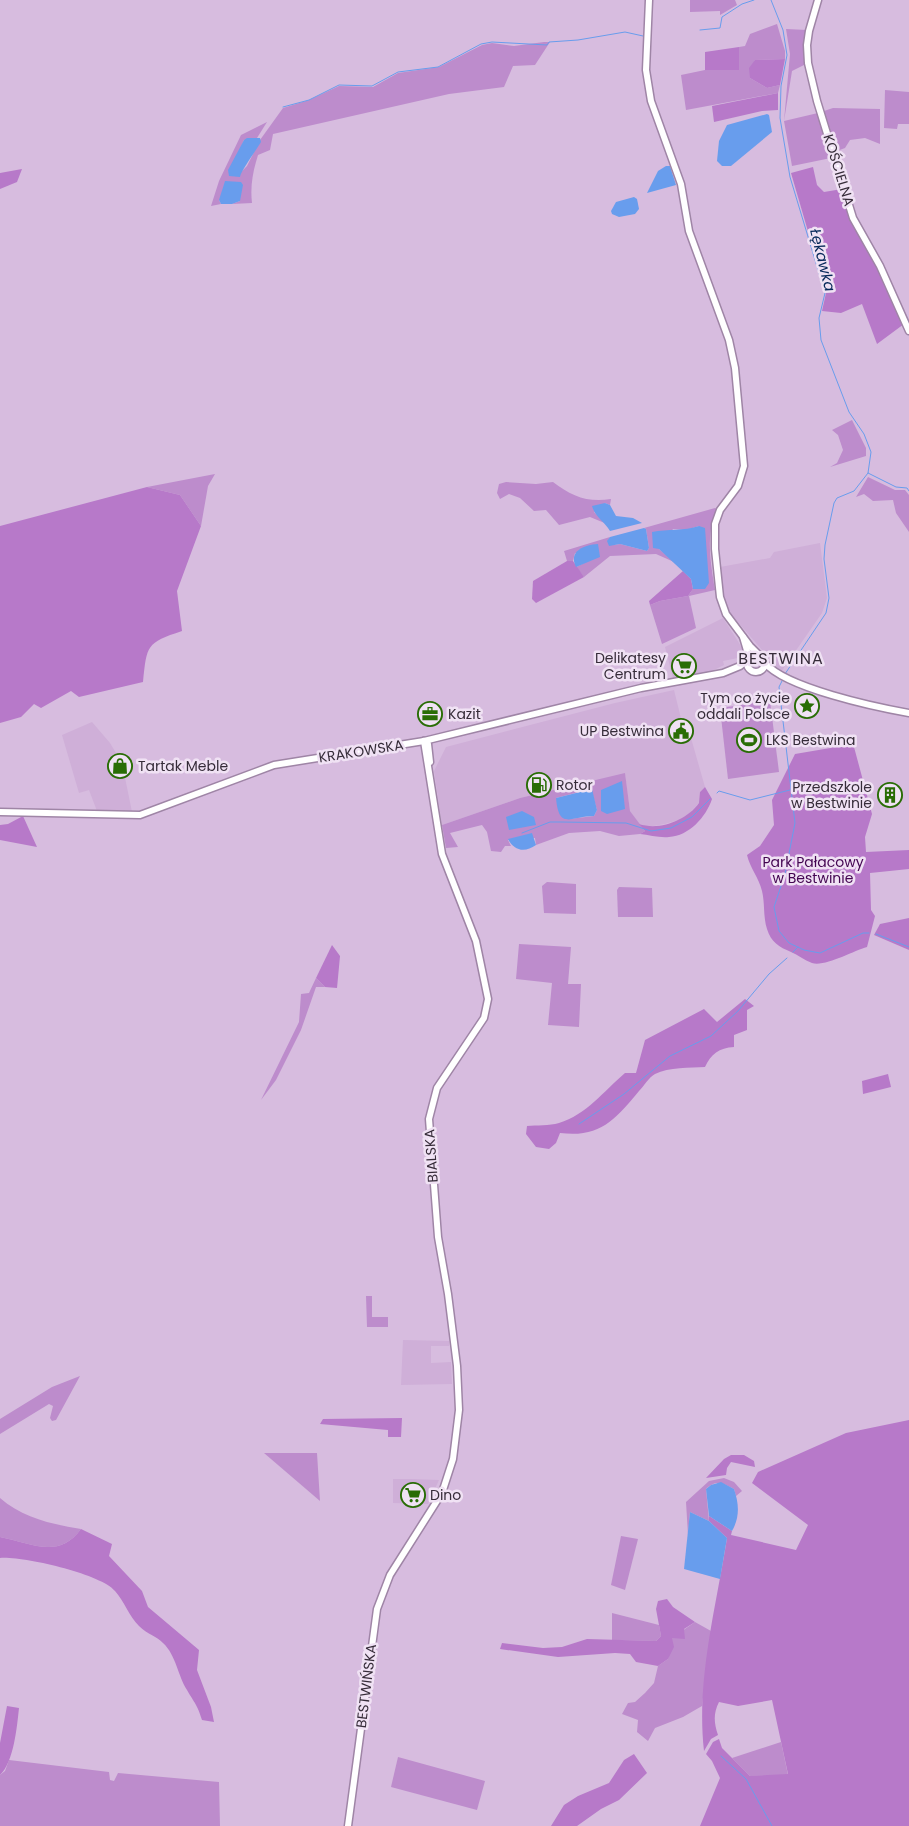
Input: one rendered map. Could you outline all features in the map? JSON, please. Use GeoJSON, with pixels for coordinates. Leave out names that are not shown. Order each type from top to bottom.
{"type":"FeatureCollection","features":[{"type":"Feature","properties":{"kind":"street"},"geometry":{"type":"LineString","coordinates":[[649,0],[646,70],[651,101],[681,184],[689,231],[735,361],[744,466],[738,486],[718,514],[714,542],[721,602],[726,614],[743,637],[765,663],[783,677]]}},
{"type":"Feature","properties":{"kind":"street","name":"KOŚCIELNA"},"geometry":{"type":"LineString","coordinates":[[818,0],[811,22],[807,45],[808,63],[817,101],[853,218],[880,266],[909,331]]}},
{"type":"Feature","properties":{"kind":"street"},"geometry":{"type":"LineString","coordinates":[[743,637],[750,669],[783,677],[830,693],[909,713]]}},
{"type":"Feature","properties":{"kind":"street"},"geometry":{"type":"LineString","coordinates":[[748,659],[753,655],[759,655]]}},
{"type":"Feature","properties":{"kind":"street","name":"KRAKOWSKA"},"geometry":{"type":"LineString","coordinates":[[723,673],[740,666],[748,659]]}},
{"type":"Feature","properties":{"kind":"street"},"geometry":{"type":"LineString","coordinates":[[759,671],[765,663]]}},
{"type":"Feature","properties":{"kind":"street","name":"KRAKOWSKA"},"geometry":{"type":"LineString","coordinates":[[0,812],[140,815],[274,765],[424,745],[442,737],[641,688],[750,669]]}},
{"type":"Feature","properties":{"kind":"street"},"geometry":{"type":"LineString","coordinates":[[424,745],[442,737]]}},
{"type":"Feature","properties":{"kind":"street","name":"BIALSKA"},"geometry":{"type":"LineString","coordinates":[[404,1552],[436,1505],[446,1483],[455,1447],[459,1410],[453,1331],[438,1237],[429,1119],[438,1088],[484,1018],[488,1000],[474,936],[442,854],[430,770],[424,745]]}},
{"type":"Feature","properties":{"kind":"street","name":"BESTWIŃSKA"},"geometry":{"type":"LineString","coordinates":[[348,1826],[375,1617],[387,1581],[404,1552]]}},
{"type":"Feature","properties":{"kind":"shaded area"},"geometry":{"type":"Polygon","coordinates":[[[690,0],[735,0],[737,5],[720,15],[720,11],[690,12],[690,0]]]}},
{"type":"Feature","properties":{"kind":"shaded area"},"geometry":{"type":"Polygon","coordinates":[[[777,24],[785,51],[785,59],[755,60],[750,78],[767,88],[780,85],[778,93],[686,110],[681,75],[705,70],[739,70],[739,47],[745,46],[750,34],[777,24]]]}},
{"type":"Feature","properties":{"kind":"shaded area"},"geometry":{"type":"Polygon","coordinates":[[[786,29],[807,30],[806,64],[792,71],[784,121],[790,54],[786,29]]]}},
{"type":"Feature","properties":{"kind":"shaded area"},"geometry":{"type":"Polygon","coordinates":[[[550,42],[535,65],[513,66],[504,87],[449,94],[273,134],[270,150],[258,155],[252,179],[252,203],[232,204],[240,201],[219,200],[221,204],[211,206],[219,181],[241,135],[267,122],[257,138],[244,140],[241,147],[241,172],[247,166],[260,140],[283,108],[309,100],[339,86],[373,87],[398,73],[439,67],[482,45],[492,43],[514,46],[550,42]]]}},
{"type":"Feature","properties":{"kind":"shaded area"},"geometry":{"type":"Polygon","coordinates":[[[885,90],[909,92],[909,124],[898,124],[897,129],[884,128],[885,90]]]}},
{"type":"Feature","properties":{"kind":"shaded area"},"geometry":{"type":"Polygon","coordinates":[[[833,108],[880,109],[880,144],[865,138],[850,140],[845,148],[837,151],[824,111],[833,108]]]}},
{"type":"Feature","properties":{"kind":"shaded area"},"geometry":{"type":"Polygon","coordinates":[[[818,113],[831,158],[792,166],[784,121],[818,113]]]}},
{"type":"Feature","properties":{"kind":"shaded area"},"geometry":{"type":"Polygon","coordinates":[[[852,420],[866,448],[866,456],[830,467],[837,463],[843,450],[838,435],[832,430],[852,420]]]}},
{"type":"Feature","properties":{"kind":"shaded area"},"geometry":{"type":"Polygon","coordinates":[[[215,474],[208,486],[201,526],[180,495],[147,487],[215,474]]]}},
{"type":"Feature","properties":{"kind":"shaded area"},"geometry":{"type":"Polygon","coordinates":[[[868,477],[895,490],[905,490],[909,495],[909,532],[896,513],[893,500],[873,501],[864,494],[856,497],[868,477]]]}},
{"type":"Feature","properties":{"kind":"shaded area"},"geometry":{"type":"Polygon","coordinates":[[[506,482],[536,484],[553,482],[573,495],[595,500],[611,499],[610,505],[605,503],[594,512],[607,524],[590,517],[559,525],[546,510],[534,511],[520,498],[509,494],[500,499],[497,493],[499,484],[506,482]]]}},
{"type":"Feature","properties":{"kind":"shaded area"},"geometry":{"type":"Polygon","coordinates":[[[717,509],[711,528],[710,549],[715,590],[689,596],[696,628],[662,644],[650,605],[660,601],[688,596],[693,589],[705,589],[699,526],[686,530],[673,529],[659,549],[674,562],[656,554],[610,556],[584,577],[576,567],[592,559],[575,553],[573,561],[567,561],[564,551],[610,537],[608,541],[614,545],[620,544],[647,551],[649,548],[646,529],[644,528],[717,509]]]}},
{"type":"Feature","properties":{"kind":"shaded area"},"geometry":{"type":"Polygon","coordinates":[[[820,543],[827,598],[822,613],[781,672],[730,613],[723,601],[720,567],[770,558],[774,552],[820,543]]]}},
{"type":"Feature","properties":{"kind":"shaded area"},"geometry":{"type":"Polygon","coordinates":[[[723,618],[744,652],[743,657],[723,661],[724,665],[710,672],[673,678],[665,647],[723,618]]]}},
{"type":"Feature","properties":{"kind":"shaded area"},"geometry":{"type":"Polygon","coordinates":[[[674,690],[686,739],[691,738],[705,787],[700,792],[700,802],[685,818],[647,827],[639,824],[630,811],[625,774],[520,798],[442,825],[434,771],[446,747],[615,703],[674,690]]]}},
{"type":"Feature","properties":{"kind":"shaded area","name":"LKS Bestwina"},"geometry":{"type":"Polygon","coordinates":[[[770,701],[779,772],[728,779],[720,708],[770,701]]]}},
{"type":"Feature","properties":{"kind":"shaded area"},"geometry":{"type":"Polygon","coordinates":[[[92,722],[110,743],[122,763],[132,812],[97,811],[89,790],[79,793],[62,735],[92,722]]]}},
{"type":"Feature","properties":{"kind":"shaded area"},"geometry":{"type":"Polygon","coordinates":[[[625,773],[630,811],[645,831],[640,834],[619,836],[600,831],[569,833],[536,845],[535,838],[508,840],[511,846],[505,846],[501,852],[491,851],[487,832],[482,825],[450,833],[458,847],[446,848],[442,825],[520,798],[625,773]],[[591,789],[556,798],[569,819],[594,816],[597,810],[591,789]]]}},
{"type":"Feature","properties":{"kind":"shaded area"},"geometry":{"type":"Polygon","coordinates":[[[547,882],[576,884],[576,914],[544,913],[542,886],[547,882]]]}},
{"type":"Feature","properties":{"kind":"shaded area"},"geometry":{"type":"Polygon","coordinates":[[[619,887],[652,888],[653,917],[618,917],[617,890],[619,887]]]}},
{"type":"Feature","properties":{"kind":"shaded area"},"geometry":{"type":"Polygon","coordinates":[[[519,944],[571,947],[568,984],[581,984],[579,1027],[548,1025],[552,983],[516,979],[519,944]]]}},
{"type":"Feature","properties":{"kind":"shaded area"},"geometry":{"type":"Polygon","coordinates":[[[316,978],[325,987],[316,987],[301,1030],[276,1080],[261,1100],[299,1022],[301,994],[309,993],[316,978]]]}},
{"type":"Feature","properties":{"kind":"shaded area"},"geometry":{"type":"Polygon","coordinates":[[[366,1296],[372,1296],[372,1317],[388,1317],[388,1327],[367,1327],[366,1296]]]}},
{"type":"Feature","properties":{"kind":"shaded area"},"geometry":{"type":"Polygon","coordinates":[[[403,1340],[449,1341],[449,1346],[431,1346],[431,1363],[451,1362],[452,1384],[401,1385],[403,1340]]]}},
{"type":"Feature","properties":{"kind":"shaded area"},"geometry":{"type":"Polygon","coordinates":[[[80,1376],[56,1420],[52,1421],[50,1418],[53,1406],[49,1404],[0,1434],[0,1419],[52,1387],[80,1376]]]}},
{"type":"Feature","properties":{"kind":"shaded area"},"geometry":{"type":"Polygon","coordinates":[[[264,1453],[317,1453],[320,1501],[264,1453]]]}},
{"type":"Feature","properties":{"kind":"shaded area"},"geometry":{"type":"Polygon","coordinates":[[[724,1478],[734,1482],[742,1491],[736,1496],[734,1489],[716,1483],[706,1489],[709,1521],[690,1512],[688,1535],[686,1502],[709,1481],[724,1478]]]}},
{"type":"Feature","properties":{"kind":"shaded area"},"geometry":{"type":"Polygon","coordinates":[[[393,1479],[439,1480],[428,1504],[393,1503],[393,1479]]]}},
{"type":"Feature","properties":{"kind":"shaded area"},"geometry":{"type":"Polygon","coordinates":[[[0,1498],[18,1511],[38,1519],[81,1529],[63,1544],[54,1547],[44,1547],[0,1537],[0,1498]]]}},
{"type":"Feature","properties":{"kind":"shaded area"},"geometry":{"type":"Polygon","coordinates":[[[621,1536],[638,1539],[625,1590],[611,1585],[621,1536]]]}},
{"type":"Feature","properties":{"kind":"shaded area"},"geometry":{"type":"Polygon","coordinates":[[[612,1613],[659,1625],[661,1636],[656,1641],[612,1640],[612,1613]]]}},
{"type":"Feature","properties":{"kind":"shaded area"},"geometry":{"type":"Polygon","coordinates":[[[695,1622],[711,1631],[702,1706],[683,1717],[655,1728],[648,1741],[637,1732],[638,1720],[622,1714],[628,1703],[635,1702],[654,1683],[658,1666],[668,1659],[672,1638],[695,1622]]]}},
{"type":"Feature","properties":{"kind":"shaded area"},"geometry":{"type":"Polygon","coordinates":[[[781,1742],[788,1775],[750,1776],[732,1758],[781,1742]]]}},
{"type":"Feature","properties":{"kind":"shaded area"},"geometry":{"type":"Polygon","coordinates":[[[398,1757],[485,1781],[477,1810],[391,1787],[398,1757]]]}},
{"type":"Feature","properties":{"kind":"shaded area"},"geometry":{"type":"Polygon","coordinates":[[[9,1760],[109,1772],[110,1780],[114,1781],[118,1773],[219,1782],[220,1826],[0,1826],[0,1775],[5,1771],[9,1760]]]}},
{"type":"Feature","properties":{"kind":"green space"},"geometry":{"type":"Polygon","coordinates":[[[739,47],[739,70],[705,70],[705,52],[739,47]]]}},
{"type":"Feature","properties":{"kind":"green space"},"geometry":{"type":"Polygon","coordinates":[[[785,59],[780,85],[767,88],[750,78],[749,68],[755,60],[785,59]]]}},
{"type":"Feature","properties":{"kind":"green space"},"geometry":{"type":"Polygon","coordinates":[[[778,93],[778,110],[762,111],[714,122],[712,106],[778,93]]]}},
{"type":"Feature","properties":{"kind":"green space"},"geometry":{"type":"Polygon","coordinates":[[[813,167],[817,185],[824,192],[842,189],[904,324],[877,344],[862,304],[841,313],[822,311],[826,293],[791,173],[813,167]]]}},
{"type":"Feature","properties":{"kind":"green space"},"geometry":{"type":"Polygon","coordinates":[[[22,169],[17,182],[0,189],[0,173],[22,169]]]}},
{"type":"Feature","properties":{"kind":"green space"},"geometry":{"type":"Polygon","coordinates":[[[147,487],[180,495],[201,526],[177,591],[182,631],[161,639],[150,647],[143,682],[79,697],[71,691],[41,708],[34,704],[21,717],[0,723],[0,526],[147,487]]]}},
{"type":"Feature","properties":{"kind":"green space"},"geometry":{"type":"Polygon","coordinates":[[[567,561],[573,561],[584,577],[536,603],[532,599],[533,581],[567,561]]]}},
{"type":"Feature","properties":{"kind":"green space"},"geometry":{"type":"Polygon","coordinates":[[[683,571],[691,579],[693,589],[688,596],[660,601],[650,605],[649,601],[683,571]]]}},
{"type":"Feature","properties":{"kind":"green space","name":"Park Pałacowy w Bestwinie"},"geometry":{"type":"Polygon","coordinates":[[[848,745],[854,747],[872,814],[865,837],[866,852],[909,850],[909,869],[870,873],[871,910],[875,916],[867,947],[818,964],[812,963],[773,941],[766,924],[762,891],[747,855],[760,846],[774,825],[772,800],[795,754],[848,745]]]}},
{"type":"Feature","properties":{"kind":"green space"},"geometry":{"type":"Polygon","coordinates":[[[705,787],[712,799],[701,819],[690,829],[676,836],[669,837],[640,834],[645,831],[639,824],[647,826],[664,825],[688,814],[699,803],[700,792],[705,787]]]}},
{"type":"Feature","properties":{"kind":"green space"},"geometry":{"type":"Polygon","coordinates":[[[23,816],[37,847],[0,840],[0,825],[8,824],[23,816]]]}},
{"type":"Feature","properties":{"kind":"green space"},"geometry":{"type":"Polygon","coordinates":[[[909,918],[909,950],[874,935],[880,924],[909,918]]]}},
{"type":"Feature","properties":{"kind":"green space"},"geometry":{"type":"Polygon","coordinates":[[[332,945],[340,956],[337,988],[325,987],[316,978],[332,945]]]}},
{"type":"Feature","properties":{"kind":"green space"},"geometry":{"type":"Polygon","coordinates":[[[745,999],[754,1006],[747,1010],[747,1030],[734,1035],[734,1047],[716,1052],[705,1067],[673,1069],[655,1074],[606,1125],[586,1133],[560,1133],[556,1143],[549,1149],[536,1147],[526,1134],[527,1126],[555,1124],[569,1119],[594,1102],[625,1073],[636,1073],[645,1040],[704,1009],[717,1022],[745,999]]]}},
{"type":"Feature","properties":{"kind":"green space"},"geometry":{"type":"Polygon","coordinates":[[[888,1074],[891,1087],[863,1094],[862,1081],[888,1074]]]}},
{"type":"Feature","properties":{"kind":"green space"},"geometry":{"type":"Polygon","coordinates":[[[402,1418],[401,1437],[388,1437],[388,1430],[320,1424],[323,1419],[402,1418]]]}},
{"type":"Feature","properties":{"kind":"green space"},"geometry":{"type":"Polygon","coordinates":[[[909,1420],[909,1826],[700,1826],[720,1778],[712,1761],[706,1754],[713,1742],[719,1739],[722,1748],[750,1776],[788,1774],[772,1700],[738,1706],[719,1702],[715,1719],[718,1735],[711,1739],[704,1751],[702,1724],[705,1671],[727,1538],[709,1521],[709,1516],[732,1531],[731,1535],[796,1550],[808,1525],[752,1483],[758,1472],[846,1433],[909,1420]]]}},
{"type":"Feature","properties":{"kind":"green space"},"geometry":{"type":"Polygon","coordinates":[[[731,1455],[744,1455],[754,1461],[755,1467],[731,1462],[727,1468],[726,1475],[706,1478],[724,1459],[731,1455]]]}},
{"type":"Feature","properties":{"kind":"green space"},"geometry":{"type":"Polygon","coordinates":[[[81,1529],[112,1544],[109,1556],[142,1591],[148,1607],[199,1650],[197,1670],[211,1707],[214,1722],[202,1720],[171,1653],[161,1641],[139,1626],[115,1591],[94,1578],[61,1567],[26,1560],[0,1558],[0,1537],[44,1547],[54,1547],[72,1538],[81,1529]]]}},
{"type":"Feature","properties":{"kind":"green space"},"geometry":{"type":"Polygon","coordinates":[[[667,1599],[673,1607],[695,1622],[684,1629],[685,1639],[672,1638],[674,1647],[668,1659],[658,1666],[636,1662],[630,1654],[615,1653],[558,1657],[500,1649],[502,1643],[543,1648],[562,1647],[587,1639],[656,1641],[661,1636],[656,1609],[658,1601],[667,1599]]]}},
{"type":"Feature","properties":{"kind":"green space"},"geometry":{"type":"Polygon","coordinates":[[[7,1706],[19,1708],[12,1753],[9,1762],[0,1775],[0,1743],[7,1706]]]}},
{"type":"Feature","properties":{"kind":"green space"},"geometry":{"type":"Polygon","coordinates":[[[634,1754],[647,1773],[619,1800],[601,1809],[577,1826],[551,1826],[564,1805],[578,1796],[609,1783],[624,1760],[634,1754]]]}},
{"type":"Feature","properties":{"kind":"water"},"geometry":{"type":"Polygon","coordinates":[[[769,115],[772,132],[731,166],[722,166],[717,161],[719,141],[727,125],[769,115]]]}},
{"type":"Feature","properties":{"kind":"water"},"geometry":{"type":"Polygon","coordinates":[[[247,138],[260,138],[261,142],[240,177],[229,176],[228,170],[244,140],[247,138]]]}},
{"type":"Feature","properties":{"kind":"water"},"geometry":{"type":"Polygon","coordinates":[[[666,166],[670,166],[676,185],[647,193],[658,171],[666,166]]]}},
{"type":"Feature","properties":{"kind":"water"},"geometry":{"type":"Polygon","coordinates":[[[225,181],[241,182],[243,185],[240,201],[232,204],[221,204],[219,200],[225,181]]]}},
{"type":"Feature","properties":{"kind":"water"},"geometry":{"type":"Polygon","coordinates":[[[634,197],[637,199],[639,209],[635,214],[619,217],[612,214],[611,211],[616,202],[634,197]]]}},
{"type":"Feature","properties":{"kind":"water"},"geometry":{"type":"Polygon","coordinates":[[[605,503],[610,505],[616,516],[633,518],[642,523],[610,531],[595,513],[592,506],[605,503]]]}},
{"type":"Feature","properties":{"kind":"water"},"geometry":{"type":"Polygon","coordinates":[[[699,526],[705,528],[709,583],[705,589],[693,589],[691,579],[659,549],[653,548],[652,532],[688,529],[699,526]]]}},
{"type":"Feature","properties":{"kind":"water"},"geometry":{"type":"Polygon","coordinates":[[[646,529],[649,548],[647,551],[620,544],[609,546],[607,541],[610,537],[646,529]]]}},
{"type":"Feature","properties":{"kind":"water"},"geometry":{"type":"Polygon","coordinates":[[[598,544],[600,557],[576,567],[574,557],[576,553],[583,547],[598,544]]]}},
{"type":"Feature","properties":{"kind":"water"},"geometry":{"type":"Polygon","coordinates":[[[622,781],[625,809],[607,814],[601,811],[601,790],[622,781]]]}},
{"type":"Feature","properties":{"kind":"water"},"geometry":{"type":"Polygon","coordinates":[[[592,789],[597,810],[594,816],[568,819],[560,815],[556,798],[592,789]]]}},
{"type":"Feature","properties":{"kind":"water"},"geometry":{"type":"Polygon","coordinates":[[[522,811],[534,817],[536,825],[509,830],[506,817],[522,811]]]}},
{"type":"Feature","properties":{"kind":"water"},"geometry":{"type":"Polygon","coordinates":[[[532,833],[536,845],[524,850],[513,846],[508,839],[532,833]]]}},
{"type":"Feature","properties":{"kind":"water"},"geometry":{"type":"Polygon","coordinates":[[[721,1482],[734,1489],[737,1500],[738,1510],[735,1526],[732,1531],[709,1516],[706,1489],[711,1485],[721,1482]]]}},
{"type":"Feature","properties":{"kind":"water"},"geometry":{"type":"Polygon","coordinates":[[[690,1512],[709,1521],[727,1538],[720,1579],[684,1569],[690,1512]]]}},
{"type":"Feature","properties":{"kind":"waterway"},"geometry":{"type":"LineString","coordinates":[[700,30],[720,28],[722,17],[742,4],[754,0]]}},
{"type":"Feature","properties":{"kind":"waterway","name":"Łękawka"},"geometry":{"type":"LineString","coordinates":[[771,0],[783,30],[787,55],[781,86],[780,118],[790,177],[825,293],[819,318],[821,340],[849,412],[864,434],[871,452],[868,473],[896,487],[907,488],[909,491]]}},
{"type":"Feature","properties":{"kind":"waterway"},"geometry":{"type":"LineString","coordinates":[[283,107],[309,100],[339,85],[372,86],[398,72],[438,67],[481,44],[492,42],[547,45],[549,42],[578,40],[625,32],[643,36]]}},
{"type":"Feature","properties":{"kind":"waterway"},"geometry":{"type":"LineString","coordinates":[[785,674],[826,613],[829,598],[824,559],[825,545],[834,503],[837,498],[854,491],[868,473]]}},
{"type":"Feature","properties":{"kind":"waterway"},"geometry":{"type":"LineString","coordinates":[[783,679],[779,687],[795,823],[785,874],[774,907],[779,931],[789,943],[804,950],[820,953],[863,933],[869,933]]}},
{"type":"Feature","properties":{"kind":"waterway"},"geometry":{"type":"LineString","coordinates":[[717,793],[719,791],[750,800],[790,790]]}},
{"type":"Feature","properties":{"kind":"waterway"},"geometry":{"type":"LineString","coordinates":[[522,833],[550,822],[626,823],[651,831],[671,828],[692,817],[710,799]]}},
{"type":"Feature","properties":{"kind":"waterway"},"geometry":{"type":"LineString","coordinates":[[876,934],[909,947]]}},
{"type":"Feature","properties":{"kind":"waterway"},"geometry":{"type":"LineString","coordinates":[[793,952],[798,947]]}},
{"type":"Feature","properties":{"kind":"waterway"},"geometry":{"type":"LineString","coordinates":[[579,1124],[624,1094],[670,1056],[711,1036],[738,1011],[769,974],[787,958]]}},
{"type":"Feature","properties":{"kind":"waterway"},"geometry":{"type":"LineString","coordinates":[[721,1756],[746,1779],[772,1826]]}},
{"type":"Feature","properties":{"kind":"place","name":"Delikatesy Centrum"},"geometry":{"type":"Point","coordinates":[684,666]}},
{"type":"Feature","properties":{"kind":"place","name":"Tym co życie oddali Polsce"},"geometry":{"type":"Point","coordinates":[807,706]}},
{"type":"Feature","properties":{"kind":"place","name":"Kazit"},"geometry":{"type":"Point","coordinates":[430,714]}},
{"type":"Feature","properties":{"kind":"place","name":"UP Bestwina"},"geometry":{"type":"Point","coordinates":[681,731]}},
{"type":"Feature","properties":{"kind":"place","name":"LKS Bestwina"},"geometry":{"type":"Point","coordinates":[749,740]}},
{"type":"Feature","properties":{"kind":"place","name":"Tartak Meble"},"geometry":{"type":"Point","coordinates":[120,766]}},
{"type":"Feature","properties":{"kind":"place","name":"Rotor"},"geometry":{"type":"Point","coordinates":[539,785]}},
{"type":"Feature","properties":{"kind":"place","name":"Przedszkole w Bestwinie"},"geometry":{"type":"Point","coordinates":[890,795]}},
{"type":"Feature","properties":{"kind":"place","name":"Dino"},"geometry":{"type":"Point","coordinates":[413,1495]}},
{"type":"Feature","properties":{"kind":"district","name":"BESTWINA"},"geometry":{"type":"Point","coordinates":[781,658]}}]}
